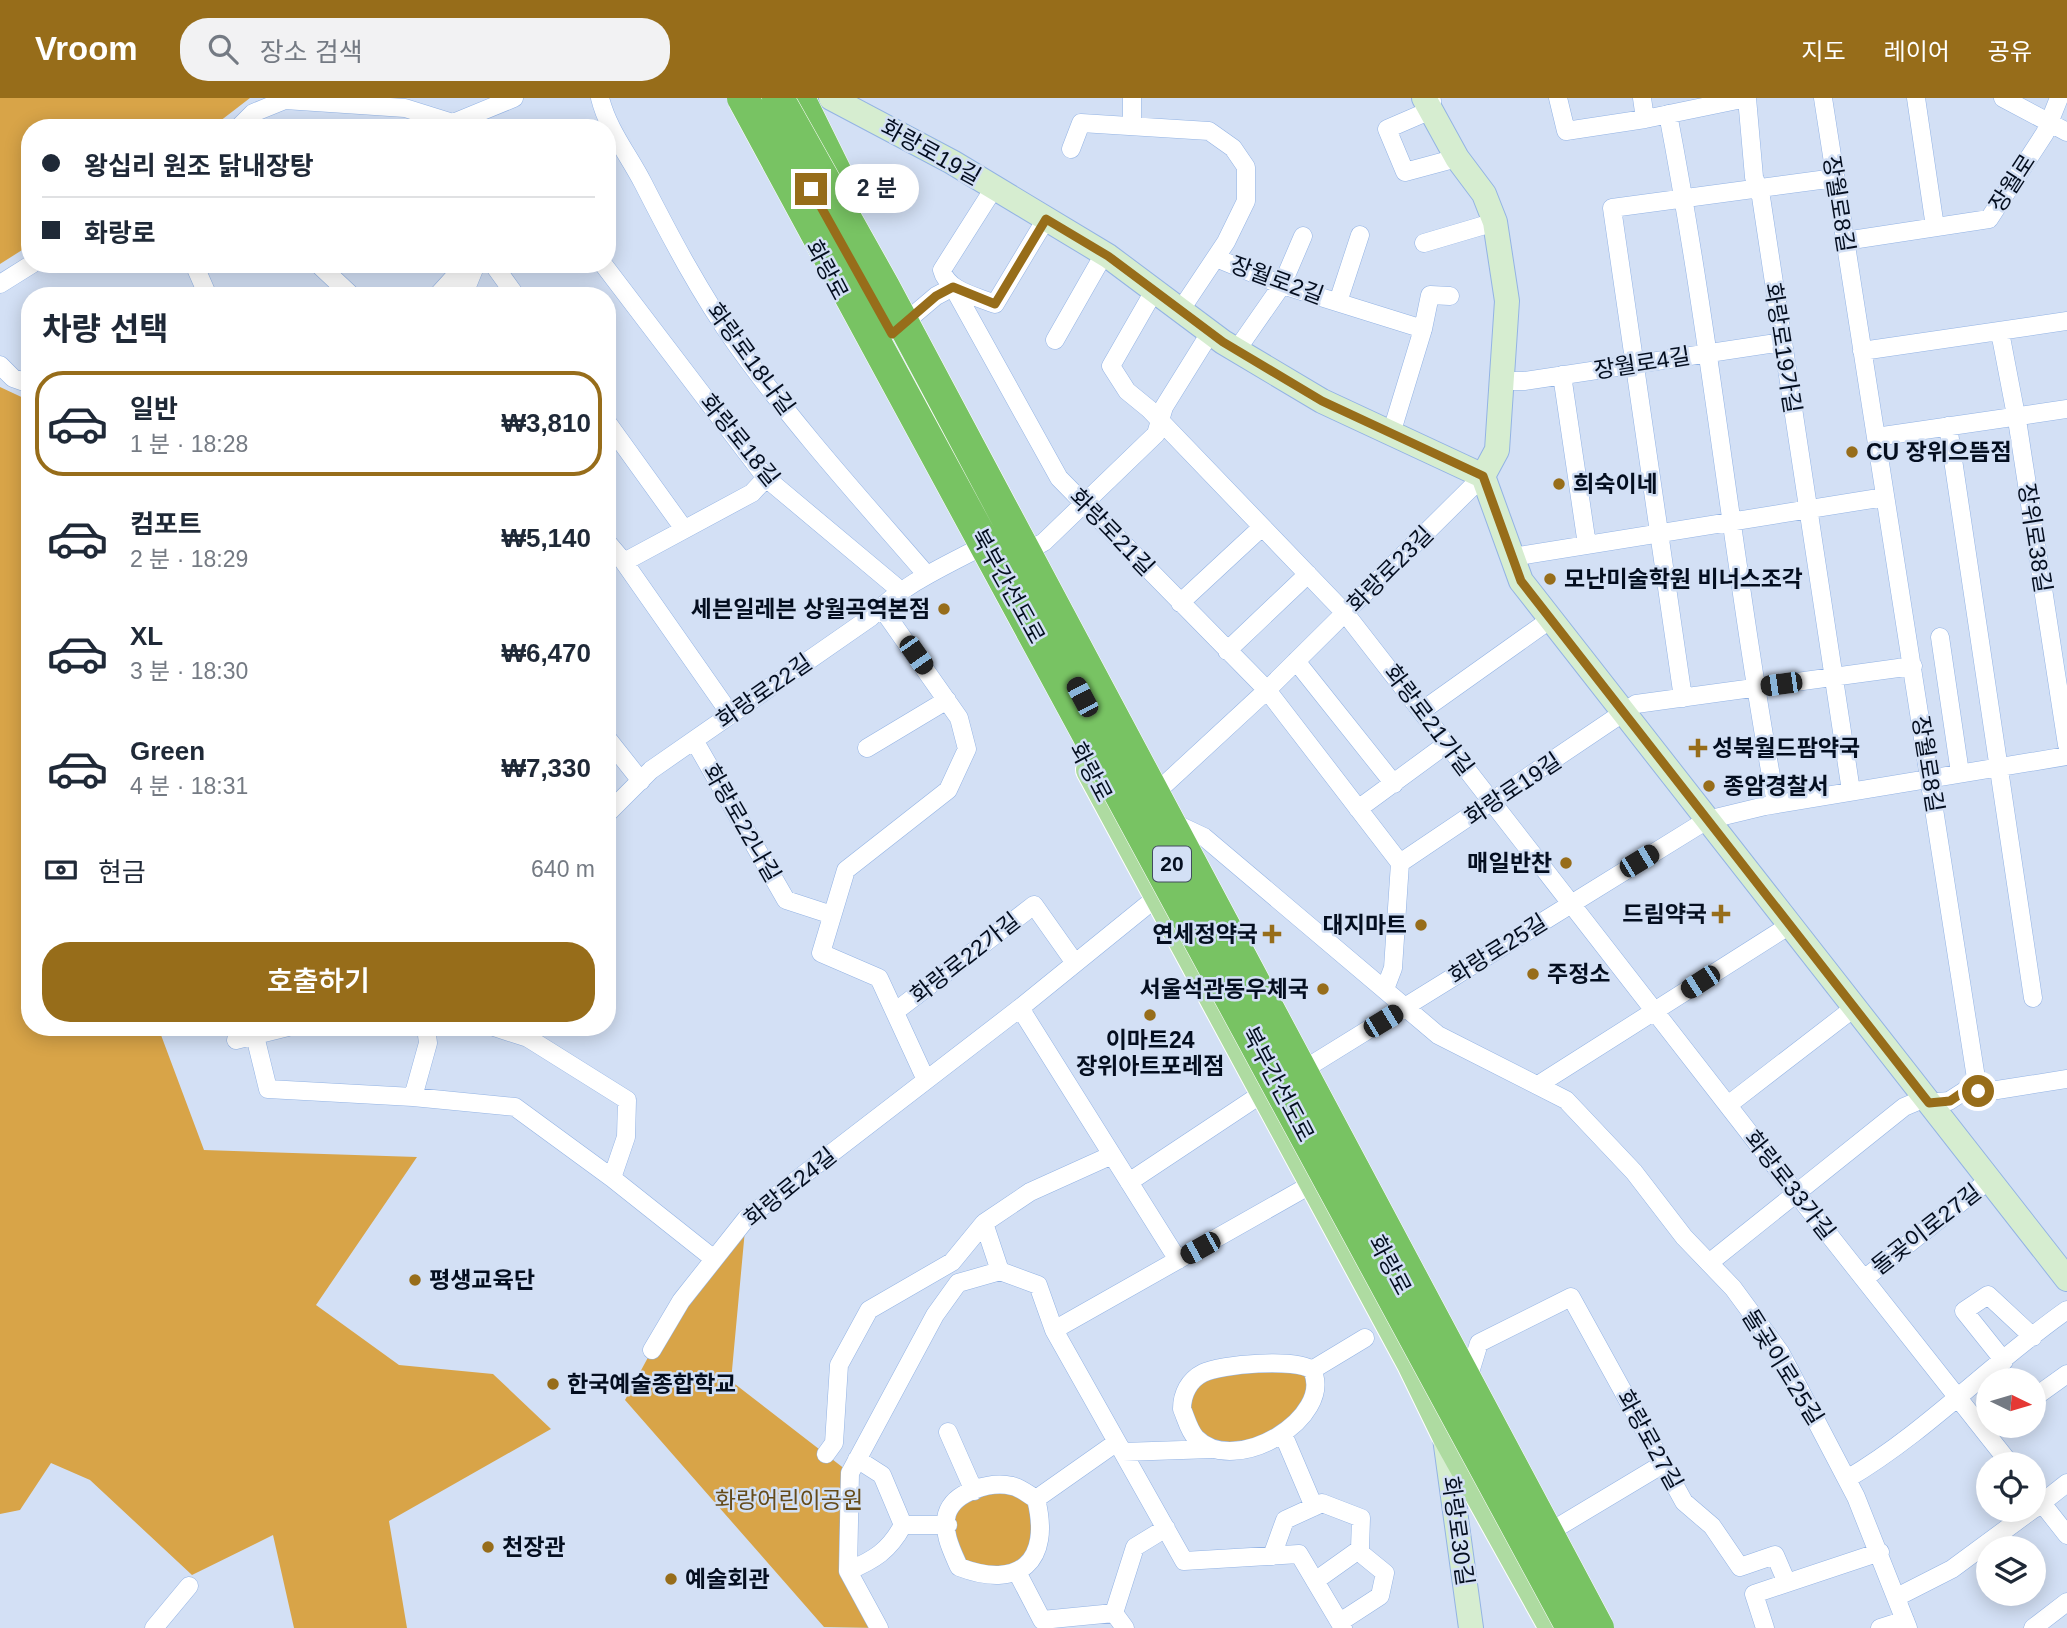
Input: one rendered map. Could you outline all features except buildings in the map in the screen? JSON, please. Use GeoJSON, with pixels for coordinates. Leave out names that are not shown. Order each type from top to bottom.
{"type":"FeatureCollection","features":[{"type":"Feature","properties":{"kind":"highway"},"geometry":{"type":"LineString","coordinates":[[720,98],[783,211],[824,247]]}},
{"type":"Feature","properties":{"kind":"highway","name":"북부간선도로"},"geometry":{"type":"LineString","coordinates":[[743,98],[1572,1628]]}},
{"type":"Feature","properties":{"kind":"highway","name":"북부간선도로"},"geometry":{"type":"LineString","coordinates":[[778,98],[884,288],[1598,1628]]}},
{"type":"Feature","properties":{"kind":"highway"},"geometry":{"type":"LineString","coordinates":[[799,98],[836,172],[884,288]]}},
{"type":"Feature","properties":{"kind":"main road","name":"화랑로"},"geometry":{"type":"LineString","coordinates":[[737,98],[1157,897],[1410,1362],[1439,1422],[1553,1628]]}},
{"type":"Feature","properties":{"kind":"main road","name":"화랑로"},"geometry":{"type":"LineString","coordinates":[[761,98],[1016,557],[1036,608],[1140,806],[1587,1628]]}},
{"type":"Feature","properties":{"kind":"street"},"geometry":{"type":"LineString","coordinates":[[463,119],[514,98]]}},
{"type":"Feature","properties":{"kind":"street"},"geometry":{"type":"LineString","coordinates":[[600,98],[603,119]]}},
{"type":"Feature","properties":{"kind":"street"},"geometry":{"type":"LineString","coordinates":[[606,119],[614,101],[619,98]]}},
{"type":"Feature","properties":{"kind":"street","name":"화랑로19길"},"geometry":{"type":"LineString","coordinates":[[831,98],[856,104],[1104,254],[1236,351],[1322,401],[1483,476]]}},
{"type":"Feature","properties":{"kind":"street"},"geometry":{"type":"LineString","coordinates":[[1132,98],[1132,126]]}},
{"type":"Feature","properties":{"kind":"street"},"geometry":{"type":"LineString","coordinates":[[1558,98],[1566,131],[1646,119],[1721,101],[1747,98]]}},
{"type":"Feature","properties":{"kind":"street"},"geometry":{"type":"LineString","coordinates":[[1643,98],[1646,119]]}},
{"type":"Feature","properties":{"kind":"street","name":"화랑로19가길"},"geometry":{"type":"LineString","coordinates":[[1747,98],[1758,187],[1851,791]]}},
{"type":"Feature","properties":{"kind":"street","name":"장월로8길"},"geometry":{"type":"LineString","coordinates":[[1823,98],[1978,1091]]}},
{"type":"Feature","properties":{"kind":"street"},"geometry":{"type":"LineString","coordinates":[[1916,98],[1935,227]]}},
{"type":"Feature","properties":{"kind":"street"},"geometry":{"type":"LineString","coordinates":[[2003,98],[2067,132]]}},
{"type":"Feature","properties":{"kind":"street","name":"장월로"},"geometry":{"type":"LineString","coordinates":[[1845,241],[1989,219],[2045,133],[2059,98]]}},
{"type":"Feature","properties":{"kind":"street"},"geometry":{"type":"LineString","coordinates":[[247,119],[253,113],[285,100],[405,103],[443,119]]}},
{"type":"Feature","properties":{"kind":"street"},"geometry":{"type":"LineString","coordinates":[[1457,158],[1405,172],[1387,129],[1429,102],[1457,158],[1483,194],[1495,222],[1507,301],[1497,450],[1483,476],[1521,581],[1707,820],[1776,804],[2067,756]]}},
{"type":"Feature","properties":{"kind":"street"},"geometry":{"type":"LineString","coordinates":[[1668,114],[1709,353],[1755,688],[1776,804]]}},
{"type":"Feature","properties":{"kind":"street","name":"장월로2길"},"geometry":{"type":"LineString","coordinates":[[1071,149],[1082,123],[1209,131],[1233,148],[1246,167],[1246,201],[1216,258],[1180,311]]}},
{"type":"Feature","properties":{"kind":"street","name":"화랑로18나길"},"geometry":{"type":"LineString","coordinates":[[616,140],[632,161],[685,265],[736,344],[811,441],[926,574]]}},
{"type":"Feature","properties":{"kind":"street"},"geometry":{"type":"LineString","coordinates":[[1683,698],[1612,208],[1835,178]]}},
{"type":"Feature","properties":{"kind":"street","name":"화랑로19길"},"geometry":{"type":"LineString","coordinates":[[953,287],[945,280],[942,270],[993,188]]}},
{"type":"Feature","properties":{"kind":"street"},"geometry":{"type":"LineString","coordinates":[[892,334],[936,296],[953,287],[995,304],[1046,219]]}},
{"type":"Feature","properties":{"kind":"street"},"geometry":{"type":"LineString","coordinates":[[1424,243],[1495,222]]}},
{"type":"Feature","properties":{"kind":"street","name":"장월로2길"},"geometry":{"type":"LineString","coordinates":[[1338,302],[1360,235]]}},
{"type":"Feature","properties":{"kind":"street"},"geometry":{"type":"LineString","coordinates":[[1236,351],[1282,285],[1303,236]]}},
{"type":"Feature","properties":{"kind":"street"},"geometry":{"type":"LineString","coordinates":[[1055,340],[1104,254]]}},
{"type":"Feature","properties":{"kind":"street","name":"장월로2길"},"geometry":{"type":"LineString","coordinates":[[1216,258],[1282,285],[1423,328]]}},
{"type":"Feature","properties":{"kind":"street"},"geometry":{"type":"LineString","coordinates":[[0,284],[21,271]]}},
{"type":"Feature","properties":{"kind":"street"},"geometry":{"type":"LineString","coordinates":[[328,273],[342,287]]}},
{"type":"Feature","properties":{"kind":"street"},"geometry":{"type":"LineString","coordinates":[[445,287],[458,273]]}},
{"type":"Feature","properties":{"kind":"street","name":"화랑로18길"},"geometry":{"type":"LineString","coordinates":[[610,273],[766,478],[901,591]]}},
{"type":"Feature","properties":{"kind":"street","name":"화랑로21길"},"geometry":{"type":"LineString","coordinates":[[953,287],[1059,478],[1267,690],[1400,863]]}},
{"type":"Feature","properties":{"kind":"street","name":"화랑로21가길"},"geometry":{"type":"LineString","coordinates":[[1154,291],[1111,366],[1127,391],[1159,420],[1345,613],[1423,709],[1492,804],[1571,903]]}},
{"type":"Feature","properties":{"kind":"street"},"geometry":{"type":"LineString","coordinates":[[1391,434],[1423,328],[1430,295],[1450,296]]}},
{"type":"Feature","properties":{"kind":"street"},"geometry":{"type":"LineString","coordinates":[[1862,351],[2067,321]]}},
{"type":"Feature","properties":{"kind":"street","name":"장위로38길"},"geometry":{"type":"LineString","coordinates":[[2000,332],[2016,416],[2067,745]]}},
{"type":"Feature","properties":{"kind":"street"},"geometry":{"type":"LineString","coordinates":[[1016,557],[1044,542],[1156,434],[1164,407],[1210,333]]}},
{"type":"Feature","properties":{"kind":"street","name":"장월로4길"},"geometry":{"type":"LineString","coordinates":[[1502,381],[1563,375],[1782,342]]}},
{"type":"Feature","properties":{"kind":"street"},"geometry":{"type":"LineString","coordinates":[[0,365],[13,378],[21,381]]}},
{"type":"Feature","properties":{"kind":"street"},"geometry":{"type":"LineString","coordinates":[[1563,375],[1587,545]]}},
{"type":"Feature","properties":{"kind":"street"},"geometry":{"type":"LineString","coordinates":[[1876,437],[2067,409]]}},
{"type":"Feature","properties":{"kind":"street"},"geometry":{"type":"LineString","coordinates":[[1948,426],[2032,998]]}},
{"type":"Feature","properties":{"kind":"street"},"geometry":{"type":"LineString","coordinates":[[616,435],[684,529]]}},
{"type":"Feature","properties":{"kind":"street","name":"화랑로23길"},"geometry":{"type":"LineString","coordinates":[[1140,806],[1267,690],[1483,476]]}},
{"type":"Feature","properties":{"kind":"street"},"geometry":{"type":"LineString","coordinates":[[624,562],[751,493],[766,478]]}},
{"type":"Feature","properties":{"kind":"street"},"geometry":{"type":"LineString","coordinates":[[1512,557],[1885,497]]}},
{"type":"Feature","properties":{"kind":"street"},"geometry":{"type":"LineString","coordinates":[[1180,603],[1262,527]]}},
{"type":"Feature","properties":{"kind":"street","name":"화랑로22길"},"geometry":{"type":"LineString","coordinates":[[616,805],[651,770],[871,617],[901,591],[926,574],[973,551]]}},
{"type":"Feature","properties":{"kind":"street"},"geometry":{"type":"LineString","coordinates":[[616,553],[731,715]]}},
{"type":"Feature","properties":{"kind":"street"},"geometry":{"type":"LineString","coordinates":[[1227,651],[1308,574]]}},
{"type":"Feature","properties":{"kind":"street"},"geometry":{"type":"LineString","coordinates":[[1006,611],[1018,604],[1036,608]]}},
{"type":"Feature","properties":{"kind":"street","name":"화랑로22가길"},"geometry":{"type":"LineString","coordinates":[[881,607],[959,718],[967,749],[948,790],[846,870],[821,953],[879,978],[926,1080]]}},
{"type":"Feature","properties":{"kind":"street"},"geometry":{"type":"LineString","coordinates":[[1423,709],[1551,619]]}},
{"type":"Feature","properties":{"kind":"street"},"geometry":{"type":"LineString","coordinates":[[1940,638],[1961,773]]}},
{"type":"Feature","properties":{"kind":"street"},"geometry":{"type":"LineString","coordinates":[[1296,661],[1394,784]]}},
{"type":"Feature","properties":{"kind":"street","name":"화랑로19길"},"geometry":{"type":"LineString","coordinates":[[1400,863],[1492,804],[1636,704],[1913,666]]}},
{"type":"Feature","properties":{"kind":"street"},"geometry":{"type":"LineString","coordinates":[[867,748],[947,700]]}},
{"type":"Feature","properties":{"kind":"street","name":"화랑로22나길"},"geometry":{"type":"LineString","coordinates":[[694,740],[786,900],[832,915]]}},
{"type":"Feature","properties":{"kind":"street"},"geometry":{"type":"LineString","coordinates":[[1359,809],[1448,743]]}},
{"type":"Feature","properties":{"kind":"street"},"geometry":{"type":"LineString","coordinates":[[616,749],[641,781]]}},
{"type":"Feature","properties":{"kind":"street","name":"화랑로"},"geometry":{"type":"LineString","coordinates":[[1140,806],[1204,837],[1405,1007]]}},
{"type":"Feature","properties":{"kind":"street","name":"화랑로25길"},"geometry":{"type":"LineString","coordinates":[[1290,1078],[1707,820]]}},
{"type":"Feature","properties":{"kind":"street","name":"돌곶이로27길"},"geometry":{"type":"LineString","coordinates":[[1707,820],[2067,1279]]}},
{"type":"Feature","properties":{"kind":"street"},"geometry":{"type":"LineString","coordinates":[[1385,989],[1393,968],[1400,863]]}},
{"type":"Feature","properties":{"kind":"street","name":"화랑로24길"},"geometry":{"type":"LineString","coordinates":[[652,1350],[681,1301],[746,1219],[1020,1008],[1157,897]]}},
{"type":"Feature","properties":{"kind":"street","name":"화랑로33가길"},"geometry":{"type":"LineString","coordinates":[[1571,903],[1796,1194],[2001,1452]]}},
{"type":"Feature","properties":{"kind":"street","name":"화랑로22가길"},"geometry":{"type":"LineString","coordinates":[[896,1011],[1034,905],[1075,963]]}},
{"type":"Feature","properties":{"kind":"street"},"geometry":{"type":"LineString","coordinates":[[1538,1085],[1790,925]]}},
{"type":"Feature","properties":{"kind":"street","name":"돌곶이로25길"},"geometry":{"type":"LineString","coordinates":[[1405,1007],[1438,1035],[1566,1100],[1634,1172],[1684,1237],[1733,1288],[1780,1352],[1847,1479],[1880,1552],[1906,1624],[1880,1628]]}},
{"type":"Feature","properties":{"kind":"street"},"geometry":{"type":"LineString","coordinates":[[1020,1008],[1178,1260]]}},
{"type":"Feature","properties":{"kind":"street"},"geometry":{"type":"LineString","coordinates":[[1728,1105],[1854,1008]]}},
{"type":"Feature","properties":{"kind":"street"},"geometry":{"type":"LineString","coordinates":[[236,1040],[255,1036],[268,1089],[413,1097],[514,1107],[612,1178],[714,1259]]}},
{"type":"Feature","properties":{"kind":"street"},"geometry":{"type":"LineString","coordinates":[[413,1097],[428,1043],[427,1036]]}},
{"type":"Feature","properties":{"kind":"street"},"geometry":{"type":"LineString","coordinates":[[522,1036],[627,1100],[626,1137],[612,1178]]}},
{"type":"Feature","properties":{"kind":"street"},"geometry":{"type":"LineString","coordinates":[[1709,1262],[1904,1107],[1927,1101],[1950,1101],[1966,1090],[1978,1091],[2067,1079]]}},
{"type":"Feature","properties":{"kind":"street"},"geometry":{"type":"LineString","coordinates":[[1129,1182],[1263,1093]]}},
{"type":"Feature","properties":{"kind":"street"},"geometry":{"type":"LineString","coordinates":[[825,1454],[834,1443],[839,1365],[869,1310],[952,1262],[984,1223],[1030,1192],[1112,1155]]}},
{"type":"Feature","properties":{"kind":"street","name":"돌곶이로27길"},"geometry":{"type":"LineString","coordinates":[[1864,1279],[1989,1180]]}},
{"type":"Feature","properties":{"kind":"street"},"geometry":{"type":"LineString","coordinates":[[1054,1330],[1312,1184]]}},
{"type":"Feature","properties":{"kind":"street"},"geometry":{"type":"LineString","coordinates":[[984,1223],[1000,1271]]}},
{"type":"Feature","properties":{"kind":"street"},"geometry":{"type":"LineString","coordinates":[[879,1628],[848,1571],[850,1472],[935,1315],[958,1283],[1000,1271],[1038,1285],[1054,1330],[1184,1561],[1299,1554],[1342,1625],[1380,1596],[1385,1573],[1358,1551]]}},
{"type":"Feature","properties":{"kind":"street"},"geometry":{"type":"LineString","coordinates":[[2004,1361],[1964,1311],[1988,1295],[2033,1337]]}},
{"type":"Feature","properties":{"kind":"street","name":"화랑로27길"},"geometry":{"type":"LineString","coordinates":[[1462,1397],[1479,1343],[1571,1297],[1684,1502],[1712,1526],[1741,1567],[1775,1555],[1787,1583]]}},
{"type":"Feature","properties":{"kind":"street"},"geometry":{"type":"LineString","coordinates":[[1847,1479],[1870,1466],[2067,1310]]}},
{"type":"Feature","properties":{"kind":"street"},"geometry":{"type":"LineString","coordinates":[[1312,1370],[1365,1338]]}},
{"type":"Feature","properties":{"kind":"street"},"geometry":{"type":"LineString","coordinates":[[1410,1362],[1433,1369],[1435,1348]]}},
{"type":"Feature","properties":{"kind":"street"},"geometry":{"type":"LineString","coordinates":[[1215,1448],[1198,1440],[1185,1417],[1182,1401],[1188,1384],[1201,1374],[1227,1367],[1299,1365],[1312,1370]]}},
{"type":"Feature","properties":{"kind":"street"},"geometry":{"type":"LineString","coordinates":[[1036,1500],[1120,1447],[1215,1448],[1233,1451],[1250,1449],[1283,1434],[1300,1416],[1313,1394],[1312,1370]]}},
{"type":"Feature","properties":{"kind":"street"},"geometry":{"type":"LineString","coordinates":[[2046,1389],[2067,1374]]}},
{"type":"Feature","properties":{"kind":"street"},"geometry":{"type":"LineString","coordinates":[[1439,1422],[1443,1388],[1462,1397]]}},
{"type":"Feature","properties":{"kind":"street","name":"화랑로30길"},"geometry":{"type":"LineString","coordinates":[[1439,1422],[1471,1628]]}},
{"type":"Feature","properties":{"kind":"street"},"geometry":{"type":"LineString","coordinates":[[948,1432],[974,1491]]}},
{"type":"Feature","properties":{"kind":"street"},"geometry":{"type":"LineString","coordinates":[[1283,1434],[1314,1507]]}},
{"type":"Feature","properties":{"kind":"street"},"geometry":{"type":"LineString","coordinates":[[857,1459],[882,1475],[903,1525]]}},
{"type":"Feature","properties":{"kind":"street"},"geometry":{"type":"LineString","coordinates":[[1539,1539],[1663,1464]]}},
{"type":"Feature","properties":{"kind":"street"},"geometry":{"type":"LineString","coordinates":[[2046,1497],[2067,1483]]}},
{"type":"Feature","properties":{"kind":"street"},"geometry":{"type":"LineString","coordinates":[[991,1484],[1014,1486],[1036,1500],[1042,1523],[1039,1549],[1017,1572],[982,1576],[959,1567],[947,1540],[947,1515],[958,1498],[991,1484]]}},
{"type":"Feature","properties":{"kind":"street"},"geometry":{"type":"LineString","coordinates":[[1272,1556],[1285,1520],[1322,1503],[1361,1518],[1358,1551],[1315,1581]]}},
{"type":"Feature","properties":{"kind":"street"},"geometry":{"type":"LineString","coordinates":[[2046,1515],[2067,1535]]}},
{"type":"Feature","properties":{"kind":"street"},"geometry":{"type":"LineString","coordinates":[[1897,1598],[1952,1569],[2012,1522]]}},
{"type":"Feature","properties":{"kind":"street"},"geometry":{"type":"LineString","coordinates":[[903,1525],[948,1525]]}},
{"type":"Feature","properties":{"kind":"street"},"geometry":{"type":"LineString","coordinates":[[848,1571],[874,1560],[893,1544],[903,1525]]}},
{"type":"Feature","properties":{"kind":"street"},"geometry":{"type":"LineString","coordinates":[[1017,1572],[1038,1624],[1119,1621],[1135,1547],[1166,1528]]}},
{"type":"Feature","properties":{"kind":"street"},"geometry":{"type":"LineString","coordinates":[[1765,1628],[1754,1594],[1880,1552]]}},
{"type":"Feature","properties":{"kind":"street"},"geometry":{"type":"LineString","coordinates":[[154,1628],[189,1586]]}},
{"type":"Feature","properties":{"kind":"street"},"geometry":{"type":"LineString","coordinates":[[2034,1628],[2067,1602]]}},
{"type":"Feature","properties":{"kind":"green space"},"geometry":{"type":"Polygon","coordinates":[[[0,98],[250,98],[223,119],[21,119],[21,251],[0,264],[0,98]]]}},
{"type":"Feature","properties":{"kind":"green space"},"geometry":{"type":"Polygon","coordinates":[[[0,387],[21,397],[21,1036],[161,1036],[204,1150],[417,1157],[316,1305],[399,1365],[493,1374],[551,1429],[389,1521],[407,1628],[294,1628],[273,1535],[192,1575],[90,1480],[51,1463],[20,1510],[0,1514],[0,387]]]}},
{"type":"Feature","properties":{"kind":"green space","name":"화랑어린이공원"},"geometry":{"type":"Polygon","coordinates":[[[746,1219],[731,1381],[850,1473],[848,1571],[879,1628],[824,1627],[625,1400],[652,1350],[746,1219]]]}},
{"type":"Feature","properties":{"kind":"green space"},"geometry":{"type":"Polygon","coordinates":[[[1282,1364],[1314,1376],[1300,1416],[1257,1446],[1206,1445],[1185,1417],[1188,1384],[1237,1368],[1282,1364]]]}},
{"type":"Feature","properties":{"kind":"green space"},"geometry":{"type":"Polygon","coordinates":[[[991,1484],[1036,1499],[1042,1523],[1017,1572],[959,1567],[947,1540],[958,1498],[991,1484]]]}},
{"type":"Feature","properties":{"kind":"place","name":"CU 장위으뜸점"},"geometry":{"type":"Point","coordinates":[1852,452]}},
{"type":"Feature","properties":{"kind":"place","name":"희숙이네"},"geometry":{"type":"Point","coordinates":[1559,484]}},
{"type":"Feature","properties":{"kind":"place","name":"모난미술학원 비너스조각"},"geometry":{"type":"Point","coordinates":[1550,579]}},
{"type":"Feature","properties":{"kind":"place","name":"세븐일레븐 상월곡역본점"},"geometry":{"type":"Point","coordinates":[944,609]}},
{"type":"Feature","properties":{"kind":"place","name":"성북월드팜약국"},"geometry":{"type":"Point","coordinates":[1698,748]}},
{"type":"Feature","properties":{"kind":"place","name":"종암경찰서"},"geometry":{"type":"Point","coordinates":[1709,786]}},
{"type":"Feature","properties":{"kind":"place","name":"매일반찬"},"geometry":{"type":"Point","coordinates":[1566,863]}},
{"type":"Feature","properties":{"kind":"place","name":"드림약국"},"geometry":{"type":"Point","coordinates":[1721,914]}},
{"type":"Feature","properties":{"kind":"place","name":"대지마트"},"geometry":{"type":"Point","coordinates":[1421,925]}},
{"type":"Feature","properties":{"kind":"place","name":"연세정약국"},"geometry":{"type":"Point","coordinates":[1272,934]}},
{"type":"Feature","properties":{"kind":"place","name":"주정소"},"geometry":{"type":"Point","coordinates":[1533,974]}},
{"type":"Feature","properties":{"kind":"place","name":"서울석관동우체국"},"geometry":{"type":"Point","coordinates":[1323,989]}},
{"type":"Feature","properties":{"kind":"place","name":"이마트24 장위아트포레점"},"geometry":{"type":"Point","coordinates":[1150,1015]}},
{"type":"Feature","properties":{"kind":"place","name":"평생교육단"},"geometry":{"type":"Point","coordinates":[415,1280]}},
{"type":"Feature","properties":{"kind":"place","name":"한국예술종합학교"},"geometry":{"type":"Point","coordinates":[553,1384]}},
{"type":"Feature","properties":{"kind":"place","name":"천장관"},"geometry":{"type":"Point","coordinates":[488,1547]}},
{"type":"Feature","properties":{"kind":"place","name":"예술회관"},"geometry":{"type":"Point","coordinates":[671,1579]}},
{"type":"Feature","properties":{"kind":"route"},"geometry":{"type":"LineString","coordinates":[[811,189],[892,334],[936,296],[953,287],[995,304],[1046,219],[1108,256],[1223,342],[1322,401],[1483,476],[1521,581],[1929,1103],[1950,1101],[1966,1090],[1978,1091]]}}]}
